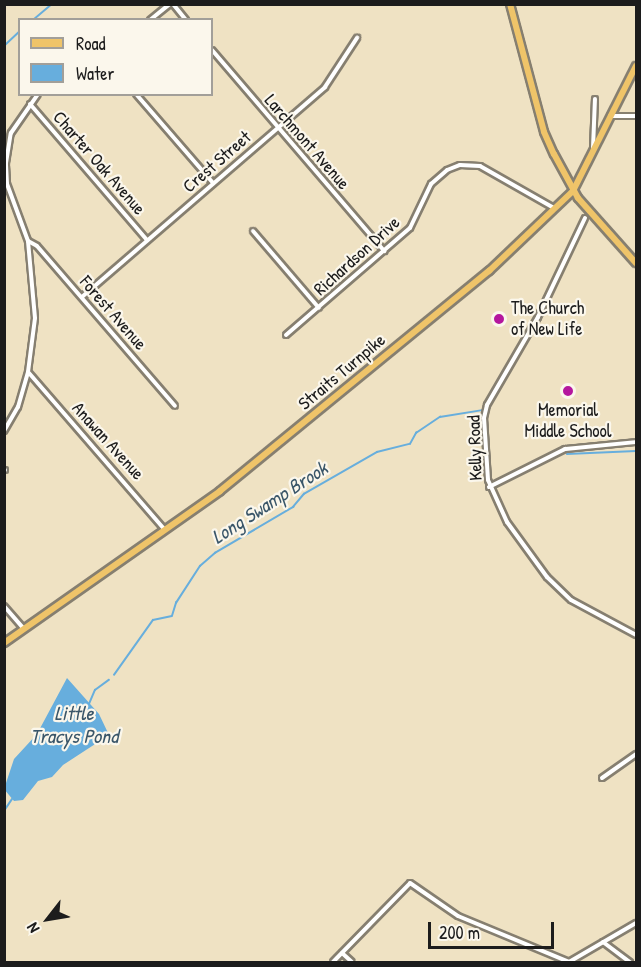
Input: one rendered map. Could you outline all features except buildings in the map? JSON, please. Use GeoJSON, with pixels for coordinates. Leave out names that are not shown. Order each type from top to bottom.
{"type":"FeatureCollection","features":[{"type":"Feature","properties":{"kind":"main road"},"geometry":{"type":"LineString","coordinates":[[510,4],[544,132],[573,190],[636,263]]}},
{"type":"Feature","properties":{"kind":"main road","name":"Straits Turnpike"},"geometry":{"type":"LineString","coordinates":[[4,643],[165,530],[308,421],[489,271],[573,190],[636,66]]}},
{"type":"Feature","properties":{"kind":"street"},"geometry":{"type":"LineString","coordinates":[[153,18],[172,4],[184,18]]}},
{"type":"Feature","properties":{"kind":"street","name":"Crest Street"},"geometry":{"type":"LineString","coordinates":[[82,297],[325,87],[357,38]]}},
{"type":"Feature","properties":{"kind":"street","name":"Larchmont Avenue"},"geometry":{"type":"LineString","coordinates":[[213,52],[276,129],[384,251]]}},
{"type":"Feature","properties":{"kind":"street"},"geometry":{"type":"LineString","coordinates":[[4,431],[18,407],[28,372],[35,318],[27,241],[7,184],[6,163],[11,134],[36,96]]}},
{"type":"Feature","properties":{"kind":"street"},"geometry":{"type":"LineString","coordinates":[[138,96],[213,183]]}},
{"type":"Feature","properties":{"kind":"street"},"geometry":{"type":"LineString","coordinates":[[593,148],[595,99]]}},
{"type":"Feature","properties":{"kind":"street","name":"Charter Oak Avenue"},"geometry":{"type":"LineString","coordinates":[[30,104],[147,240]]}},
{"type":"Feature","properties":{"kind":"street"},"geometry":{"type":"LineString","coordinates":[[609,116],[636,116]]}},
{"type":"Feature","properties":{"kind":"street","name":"Richardson Drive"},"geometry":{"type":"LineString","coordinates":[[286,335],[410,228],[435,178],[460,165],[485,168],[555,208]]}},
{"type":"Feature","properties":{"kind":"street","name":"Kelly Road"},"geometry":{"type":"LineString","coordinates":[[585,218],[538,317],[487,405],[484,418],[489,487],[525,550],[547,578],[571,600],[636,635]]}},
{"type":"Feature","properties":{"kind":"street"},"geometry":{"type":"LineString","coordinates":[[253,231],[319,308]]}},
{"type":"Feature","properties":{"kind":"street","name":"Forest Avenue"},"geometry":{"type":"LineString","coordinates":[[27,241],[37,246],[175,406]]}},
{"type":"Feature","properties":{"kind":"street","name":"Anawan Avenue"},"geometry":{"type":"LineString","coordinates":[[28,372],[165,530]]}},
{"type":"Feature","properties":{"kind":"street"},"geometry":{"type":"LineString","coordinates":[[489,487],[565,449],[636,442]]}},
{"type":"Feature","properties":{"kind":"street"},"geometry":{"type":"LineString","coordinates":[[4,606],[24,628]]}},
{"type":"Feature","properties":{"kind":"street"},"geometry":{"type":"LineString","coordinates":[[602,778],[636,754]]}},
{"type":"Feature","properties":{"kind":"street"},"geometry":{"type":"LineString","coordinates":[[333,963],[410,883],[458,916],[569,963],[636,923]]}},
{"type":"Feature","properties":{"kind":"street"},"geometry":{"type":"LineString","coordinates":[[603,942],[630,963]]}},
{"type":"Feature","properties":{"kind":"street"},"geometry":{"type":"LineString","coordinates":[[342,953],[352,963]]}},
{"type":"Feature","properties":{"kind":"water","name":"Little Tracys Pond"},"geometry":{"type":"Polygon","coordinates":[[[67,678],[99,714],[109,735],[63,765],[52,777],[38,781],[23,800],[14,801],[4,789],[14,759],[37,734],[67,678]]]}},
{"type":"Feature","properties":{"kind":"waterway"},"geometry":{"type":"LineString","coordinates":[[35,18],[52,4]]}},
{"type":"Feature","properties":{"kind":"waterway"},"geometry":{"type":"LineString","coordinates":[[4,46],[18,33]]}},
{"type":"Feature","properties":{"kind":"waterway","name":"Long Swamp Brook"},"geometry":{"type":"LineString","coordinates":[[114,675],[153,620],[172,616],[176,603],[200,566],[215,553],[293,507],[304,494],[377,452],[410,444],[416,433],[440,417],[483,410]]}},
{"type":"Feature","properties":{"kind":"waterway","name":"Long Swamp Brook"},"geometry":{"type":"LineString","coordinates":[[567,454],[636,451]]}},
{"type":"Feature","properties":{"kind":"waterway","name":"Long Swamp Brook"},"geometry":{"type":"LineString","coordinates":[[89,704],[95,690],[109,680]]}},
{"type":"Feature","properties":{"kind":"waterway","name":"Long Swamp Brook"},"geometry":{"type":"LineString","coordinates":[[4,811],[12,799]]}},
{"type":"Feature","properties":{"kind":"place","name":"The Church of New Life"},"geometry":{"type":"Point","coordinates":[499,319]}},
{"type":"Feature","properties":{"kind":"place","name":"Memorial Middle School"},"geometry":{"type":"Point","coordinates":[568,391]}}]}
